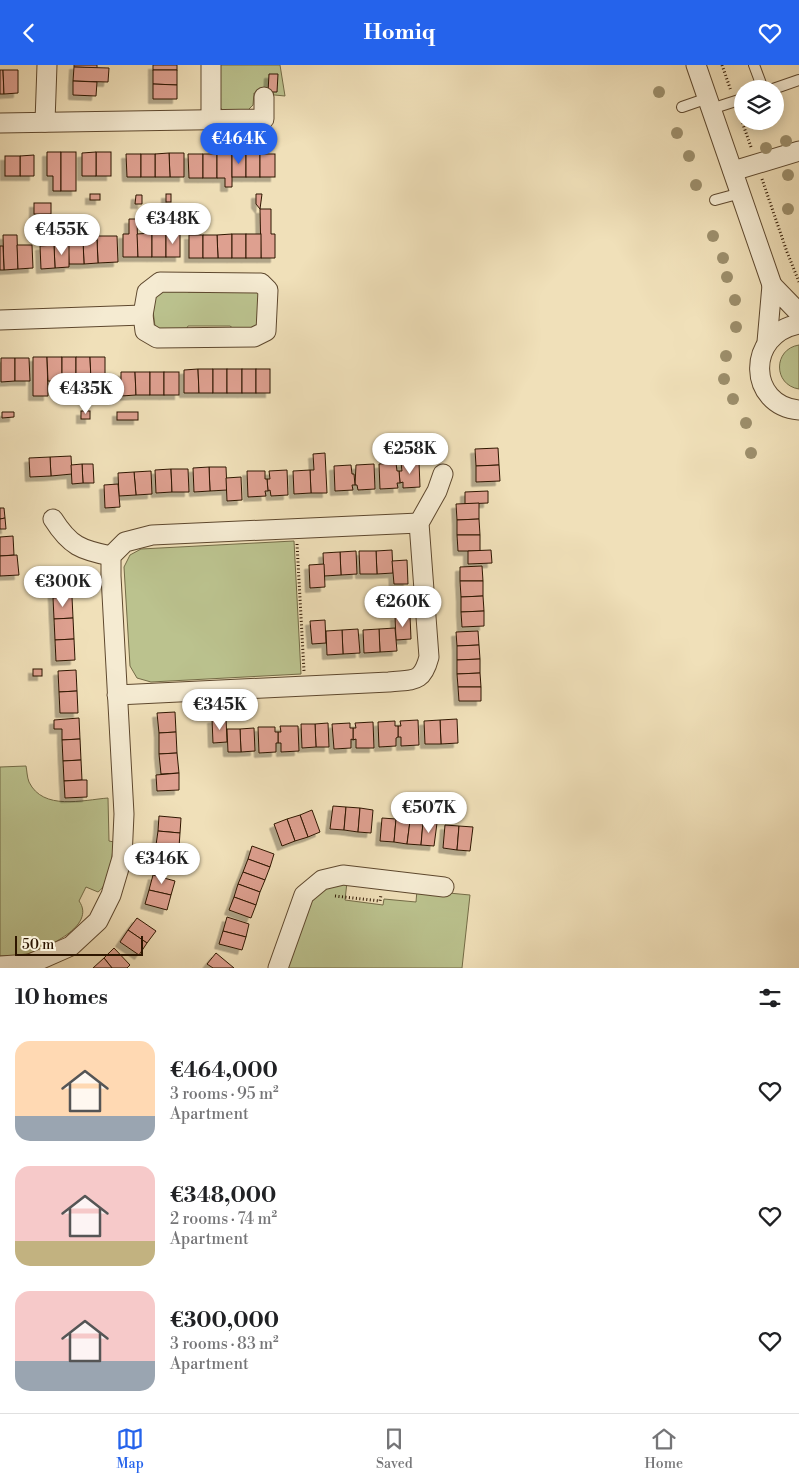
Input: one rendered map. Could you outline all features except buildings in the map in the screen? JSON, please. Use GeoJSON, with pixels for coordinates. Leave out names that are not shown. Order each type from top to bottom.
{"type":"FeatureCollection","features":[{"type":"Feature","properties":{"kind":"street"},"geometry":{"type":"LineString","coordinates":[[45,122],[47,65]]}},
{"type":"Feature","properties":{"kind":"street"},"geometry":{"type":"LineString","coordinates":[[211,65],[211,120]]}},
{"type":"Feature","properties":{"kind":"street"},"geometry":{"type":"LineString","coordinates":[[696,65],[772,285],[767,342],[761,354],[759,368],[761,382],[768,395],[779,404],[792,410],[799,410]]}},
{"type":"Feature","properties":{"kind":"street"},"geometry":{"type":"LineString","coordinates":[[0,123],[264,119],[264,97]]}},
{"type":"Feature","properties":{"kind":"street"},"geometry":{"type":"LineString","coordinates":[[734,171],[799,151]]}},
{"type":"Feature","properties":{"kind":"street"},"geometry":{"type":"LineString","coordinates":[[160,282],[261,283],[268,290],[266,331],[254,337],[157,338],[145,331],[143,315],[147,292],[160,282]]}},
{"type":"Feature","properties":{"kind":"street"},"geometry":{"type":"LineString","coordinates":[[772,285],[799,313]]}},
{"type":"Feature","properties":{"kind":"street"},"geometry":{"type":"LineString","coordinates":[[0,320],[143,315]]}},
{"type":"Feature","properties":{"kind":"street"},"geometry":{"type":"LineString","coordinates":[[767,342],[781,330],[799,324]]}},
{"type":"Feature","properties":{"kind":"street"},"geometry":{"type":"LineString","coordinates":[[117,695],[389,682],[416,679],[425,672],[429,657],[419,523],[437,491],[443,474]]}},
{"type":"Feature","properties":{"kind":"street"},"geometry":{"type":"LineString","coordinates":[[53,519],[61,532],[75,545],[88,551],[111,556]]}},
{"type":"Feature","properties":{"kind":"street"},"geometry":{"type":"LineString","coordinates":[[0,966],[30,963],[71,946],[98,921],[111,895],[122,858],[124,814],[111,556],[125,542],[152,535],[419,523]]}},
{"type":"Feature","properties":{"kind":"street"},"geometry":{"type":"LineString","coordinates":[[278,968],[304,895],[322,880],[343,875],[444,887]]}},
{"type":"Feature","properties":{"kind":"lane"},"geometry":{"type":"LineString","coordinates":[[754,65],[760,80]]}},
{"type":"Feature","properties":{"kind":"lane"},"geometry":{"type":"LineString","coordinates":[[784,85],[799,80]]}},
{"type":"Feature","properties":{"kind":"lane"},"geometry":{"type":"LineString","coordinates":[[682,107],[734,100]]}},
{"type":"Feature","properties":{"kind":"lane"},"geometry":{"type":"LineString","coordinates":[[715,200],[741,193]]}},
{"type":"Feature","properties":{"kind":"path"},"geometry":{"type":"LineString","coordinates":[[296,529],[305,686]]}},
{"type":"Feature","properties":{"kind":"path"},"geometry":{"type":"LineString","coordinates":[[326,898],[335,896],[380,901],[383,880]]}},
{"type":"Feature","properties":{"kind":"green space"},"geometry":{"type":"Polygon","coordinates":[[[217,65],[280,65],[285,96],[254,93],[253,105],[247,111],[224,111],[216,104],[217,65]]]}},
{"type":"Feature","properties":{"kind":"green space"},"geometry":{"type":"Polygon","coordinates":[[[166,287],[183,287],[188,292],[230,292],[255,288],[262,295],[263,322],[254,331],[237,331],[230,326],[188,326],[184,333],[167,333],[155,326],[153,311],[156,294],[166,287]]]}},
{"type":"Feature","properties":{"kind":"green space"},"geometry":{"type":"Polygon","coordinates":[[[799,345],[799,389],[790,386],[784,381],[779,367],[784,353],[790,348],[799,345]]]}},
{"type":"Feature","properties":{"kind":"green space"},"geometry":{"type":"Polygon","coordinates":[[[294,541],[301,674],[151,682],[137,678],[130,666],[124,567],[130,555],[141,549],[294,541]]]}},
{"type":"Feature","properties":{"kind":"green space"},"geometry":{"type":"Polygon","coordinates":[[[26,766],[29,782],[35,791],[44,797],[64,802],[108,798],[109,841],[114,842],[110,869],[105,883],[98,892],[86,887],[79,901],[83,910],[81,919],[67,935],[46,947],[21,956],[0,956],[0,767],[26,766]]]}},
{"type":"Feature","properties":{"kind":"green space"},"geometry":{"type":"Polygon","coordinates":[[[347,882],[345,900],[383,905],[384,899],[416,902],[417,890],[470,895],[462,968],[284,968],[307,907],[321,890],[328,886],[347,882]]]}}]}
